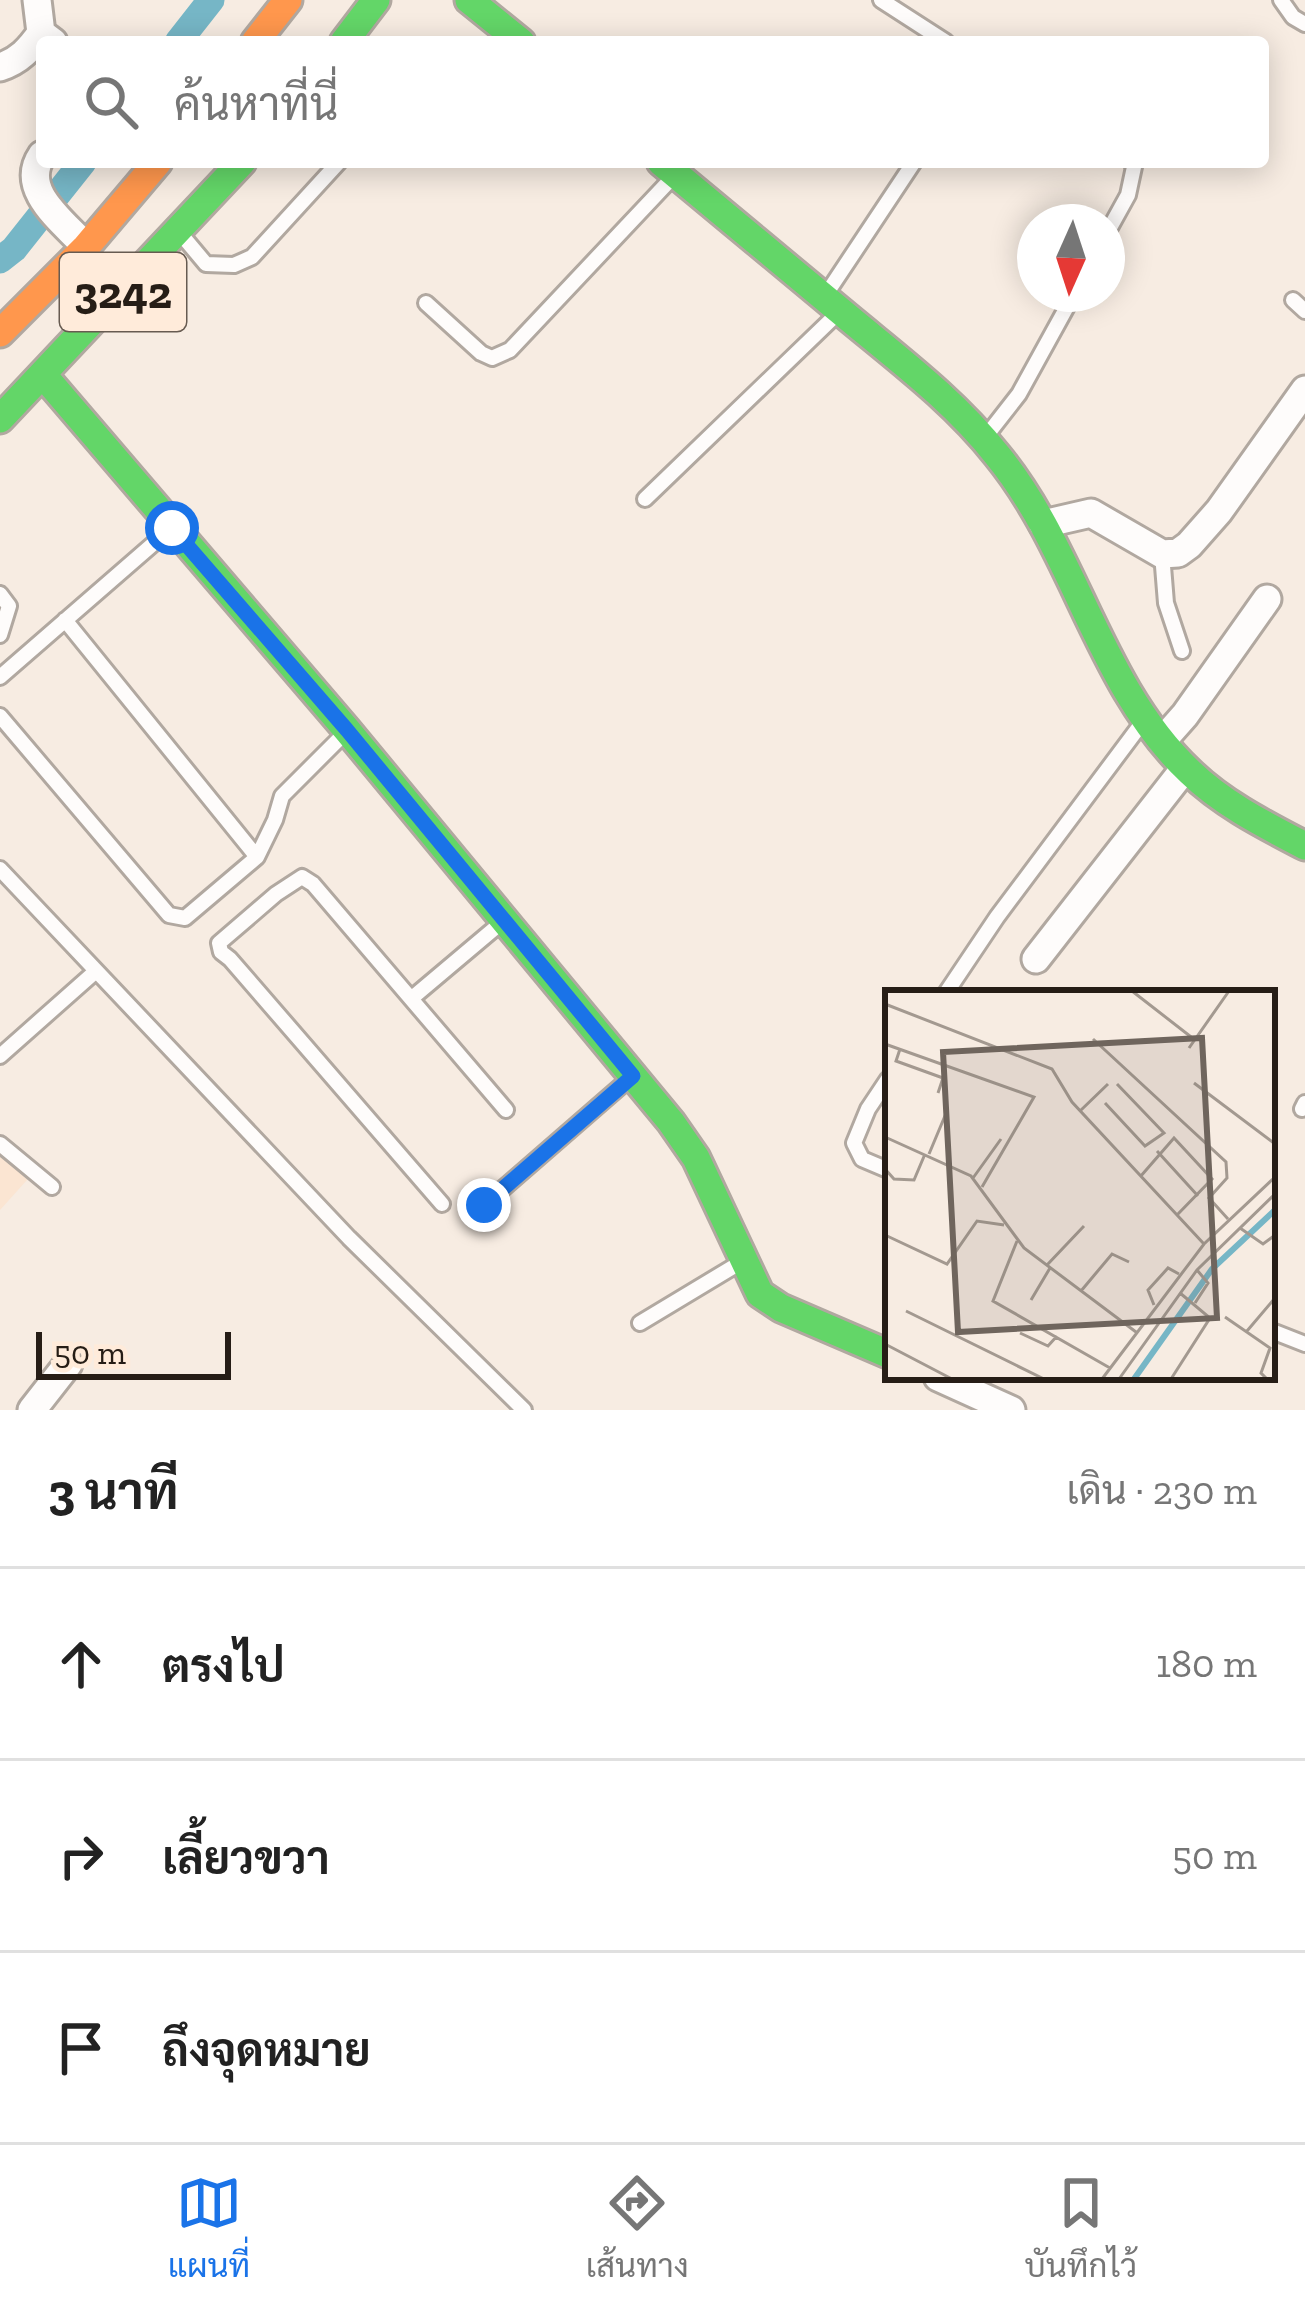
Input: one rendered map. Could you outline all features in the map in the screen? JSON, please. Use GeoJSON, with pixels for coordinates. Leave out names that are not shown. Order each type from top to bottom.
{"type":"FeatureCollection","features":[{"type":"Feature","properties":{"kind":"street"},"geometry":{"type":"LineString","coordinates":[[37,0],[47,36]]}},
{"type":"Feature","properties":{"kind":"street"},"geometry":{"type":"LineString","coordinates":[[260,36],[287,0]]}},
{"type":"Feature","properties":{"kind":"street"},"geometry":{"type":"LineString","coordinates":[[349,36],[376,0]]}},
{"type":"Feature","properties":{"kind":"street"},"geometry":{"type":"LineString","coordinates":[[469,0],[514,36]]}},
{"type":"Feature","properties":{"kind":"street"},"geometry":{"type":"LineString","coordinates":[[0,67],[36,44]]}},
{"type":"Feature","properties":{"kind":"street"},"geometry":{"type":"LineString","coordinates":[[36,167],[40,199],[86,248]]}},
{"type":"Feature","properties":{"kind":"street","name":"3242"},"geometry":{"type":"LineString","coordinates":[[0,333],[86,248],[153,168]]}},
{"type":"Feature","properties":{"kind":"street","name":"3242"},"geometry":{"type":"LineString","coordinates":[[0,419],[237,168]]}},
{"type":"Feature","properties":{"kind":"street"},"geometry":{"type":"LineString","coordinates":[[668,168],[952,404],[1035,509],[1119,676],[1153,730],[1185,768],[1242,812],[1305,846]]}},
{"type":"Feature","properties":{"kind":"street"},"geometry":{"type":"LineString","coordinates":[[44,376],[347,730],[633,1076],[696,1158],[760,1294],[781,1308],[885,1353]]}},
{"type":"Feature","properties":{"kind":"street"},"geometry":{"type":"LineString","coordinates":[[1043,524],[1091,513],[1162,554],[1178,554],[1219,511],[1305,390]]}},
{"type":"Feature","properties":{"kind":"street"},"geometry":{"type":"LineString","coordinates":[[1153,730],[1185,716],[1267,598]]}},
{"type":"Feature","properties":{"kind":"street"},"geometry":{"type":"LineString","coordinates":[[1036,959],[1185,768]]}},
{"type":"Feature","properties":{"kind":"street"},"geometry":{"type":"LineString","coordinates":[[37,1408],[68,1364]]}},
{"type":"Feature","properties":{"kind":"street"},"geometry":{"type":"LineString","coordinates":[[945,1380],[1011,1410]]}},
{"type":"Feature","properties":{"kind":"lane"},"geometry":{"type":"LineString","coordinates":[[881,0],[937,36]]}},
{"type":"Feature","properties":{"kind":"lane"},"geometry":{"type":"LineString","coordinates":[[1281,0],[1305,24]]}},
{"type":"Feature","properties":{"kind":"lane"},"geometry":{"type":"LineString","coordinates":[[178,232],[206,264],[234,265],[252,257],[334,168]]}},
{"type":"Feature","properties":{"kind":"lane"},"geometry":{"type":"LineString","coordinates":[[426,303],[481,353],[492,358],[510,350],[668,168]]}},
{"type":"Feature","properties":{"kind":"lane"},"geometry":{"type":"LineString","coordinates":[[645,499],[832,303],[911,168]]}},
{"type":"Feature","properties":{"kind":"lane"},"geometry":{"type":"LineString","coordinates":[[1123,204],[1134,168]]}},
{"type":"Feature","properties":{"kind":"lane"},"geometry":{"type":"LineString","coordinates":[[984,439],[1019,394],[1064,312]]}},
{"type":"Feature","properties":{"kind":"lane"},"geometry":{"type":"LineString","coordinates":[[0,677],[172,528]]}},
{"type":"Feature","properties":{"kind":"lane"},"geometry":{"type":"LineString","coordinates":[[1162,554],[1166,603],[1182,651]]}},
{"type":"Feature","properties":{"kind":"lane"},"geometry":{"type":"LineString","coordinates":[[0,594],[9,607],[0,635]]}},
{"type":"Feature","properties":{"kind":"lane"},"geometry":{"type":"LineString","coordinates":[[65,620],[257,857]]}},
{"type":"Feature","properties":{"kind":"lane"},"geometry":{"type":"LineString","coordinates":[[0,716],[169,916],[185,918],[257,857],[281,796],[347,730]]}},
{"type":"Feature","properties":{"kind":"lane"},"geometry":{"type":"LineString","coordinates":[[948,990],[998,917],[1153,730]]}},
{"type":"Feature","properties":{"kind":"lane"},"geometry":{"type":"LineString","coordinates":[[0,868],[349,1238],[524,1410]]}},
{"type":"Feature","properties":{"kind":"lane"},"geometry":{"type":"LineString","coordinates":[[442,1204],[221,952],[220,943],[302,877],[314,884],[506,1110]]}},
{"type":"Feature","properties":{"kind":"lane"},"geometry":{"type":"LineString","coordinates":[[412,998],[505,920]]}},
{"type":"Feature","properties":{"kind":"lane"},"geometry":{"type":"LineString","coordinates":[[0,1056],[97,971]]}},
{"type":"Feature","properties":{"kind":"lane"},"geometry":{"type":"LineString","coordinates":[[484,1205],[633,1076]]}},
{"type":"Feature","properties":{"kind":"lane"},"geometry":{"type":"LineString","coordinates":[[885,1084],[854,1143],[862,1159],[885,1170]]}},
{"type":"Feature","properties":{"kind":"lane"},"geometry":{"type":"LineString","coordinates":[[0,1144],[52,1187]]}},
{"type":"Feature","properties":{"kind":"lane"},"geometry":{"type":"LineString","coordinates":[[640,1323],[743,1261]]}},
{"type":"Feature","properties":{"kind":"lane"},"geometry":{"type":"LineString","coordinates":[[1275,1332],[1305,1344]]}},
{"type":"Feature","properties":{"kind":"shaded area"},"geometry":{"type":"Polygon","coordinates":[[[0,1139],[36,1170],[0,1210],[0,1139]]]}},
{"type":"Feature","properties":{"kind":"waterway"},"geometry":{"type":"LineString","coordinates":[[183,36],[211,0]]}},
{"type":"Feature","properties":{"kind":"waterway"},"geometry":{"type":"LineString","coordinates":[[0,260],[78,168]]}},
{"type":"Feature","properties":{"kind":"traffic: fast"},"geometry":{"type":"LineString","coordinates":[[349,36],[376,0]]}},
{"type":"Feature","properties":{"kind":"traffic: fast"},"geometry":{"type":"LineString","coordinates":[[469,0],[514,36]]}},
{"type":"Feature","properties":{"kind":"traffic: fast"},"geometry":{"type":"LineString","coordinates":[[0,419],[236,168]]}},
{"type":"Feature","properties":{"kind":"traffic: fast"},"geometry":{"type":"LineString","coordinates":[[668,168],[964,417],[1024,493],[1109,659],[1159,737],[1216,794],[1305,846]]}},
{"type":"Feature","properties":{"kind":"traffic: fast"},"geometry":{"type":"LineString","coordinates":[[44,376],[347,730],[671,1122],[696,1158],[760,1294],[781,1308],[885,1353]]}},
{"type":"Feature","properties":{"kind":"traffic: slow"},"geometry":{"type":"LineString","coordinates":[[260,36],[288,0]]}},
{"type":"Feature","properties":{"kind":"traffic: slow"},"geometry":{"type":"LineString","coordinates":[[0,333],[86,247],[153,168]]}},
{"type":"Feature","properties":{"kind":"route"},"geometry":{"type":"LineString","coordinates":[[172,528],[347,730],[633,1076],[484,1205]]}}]}
